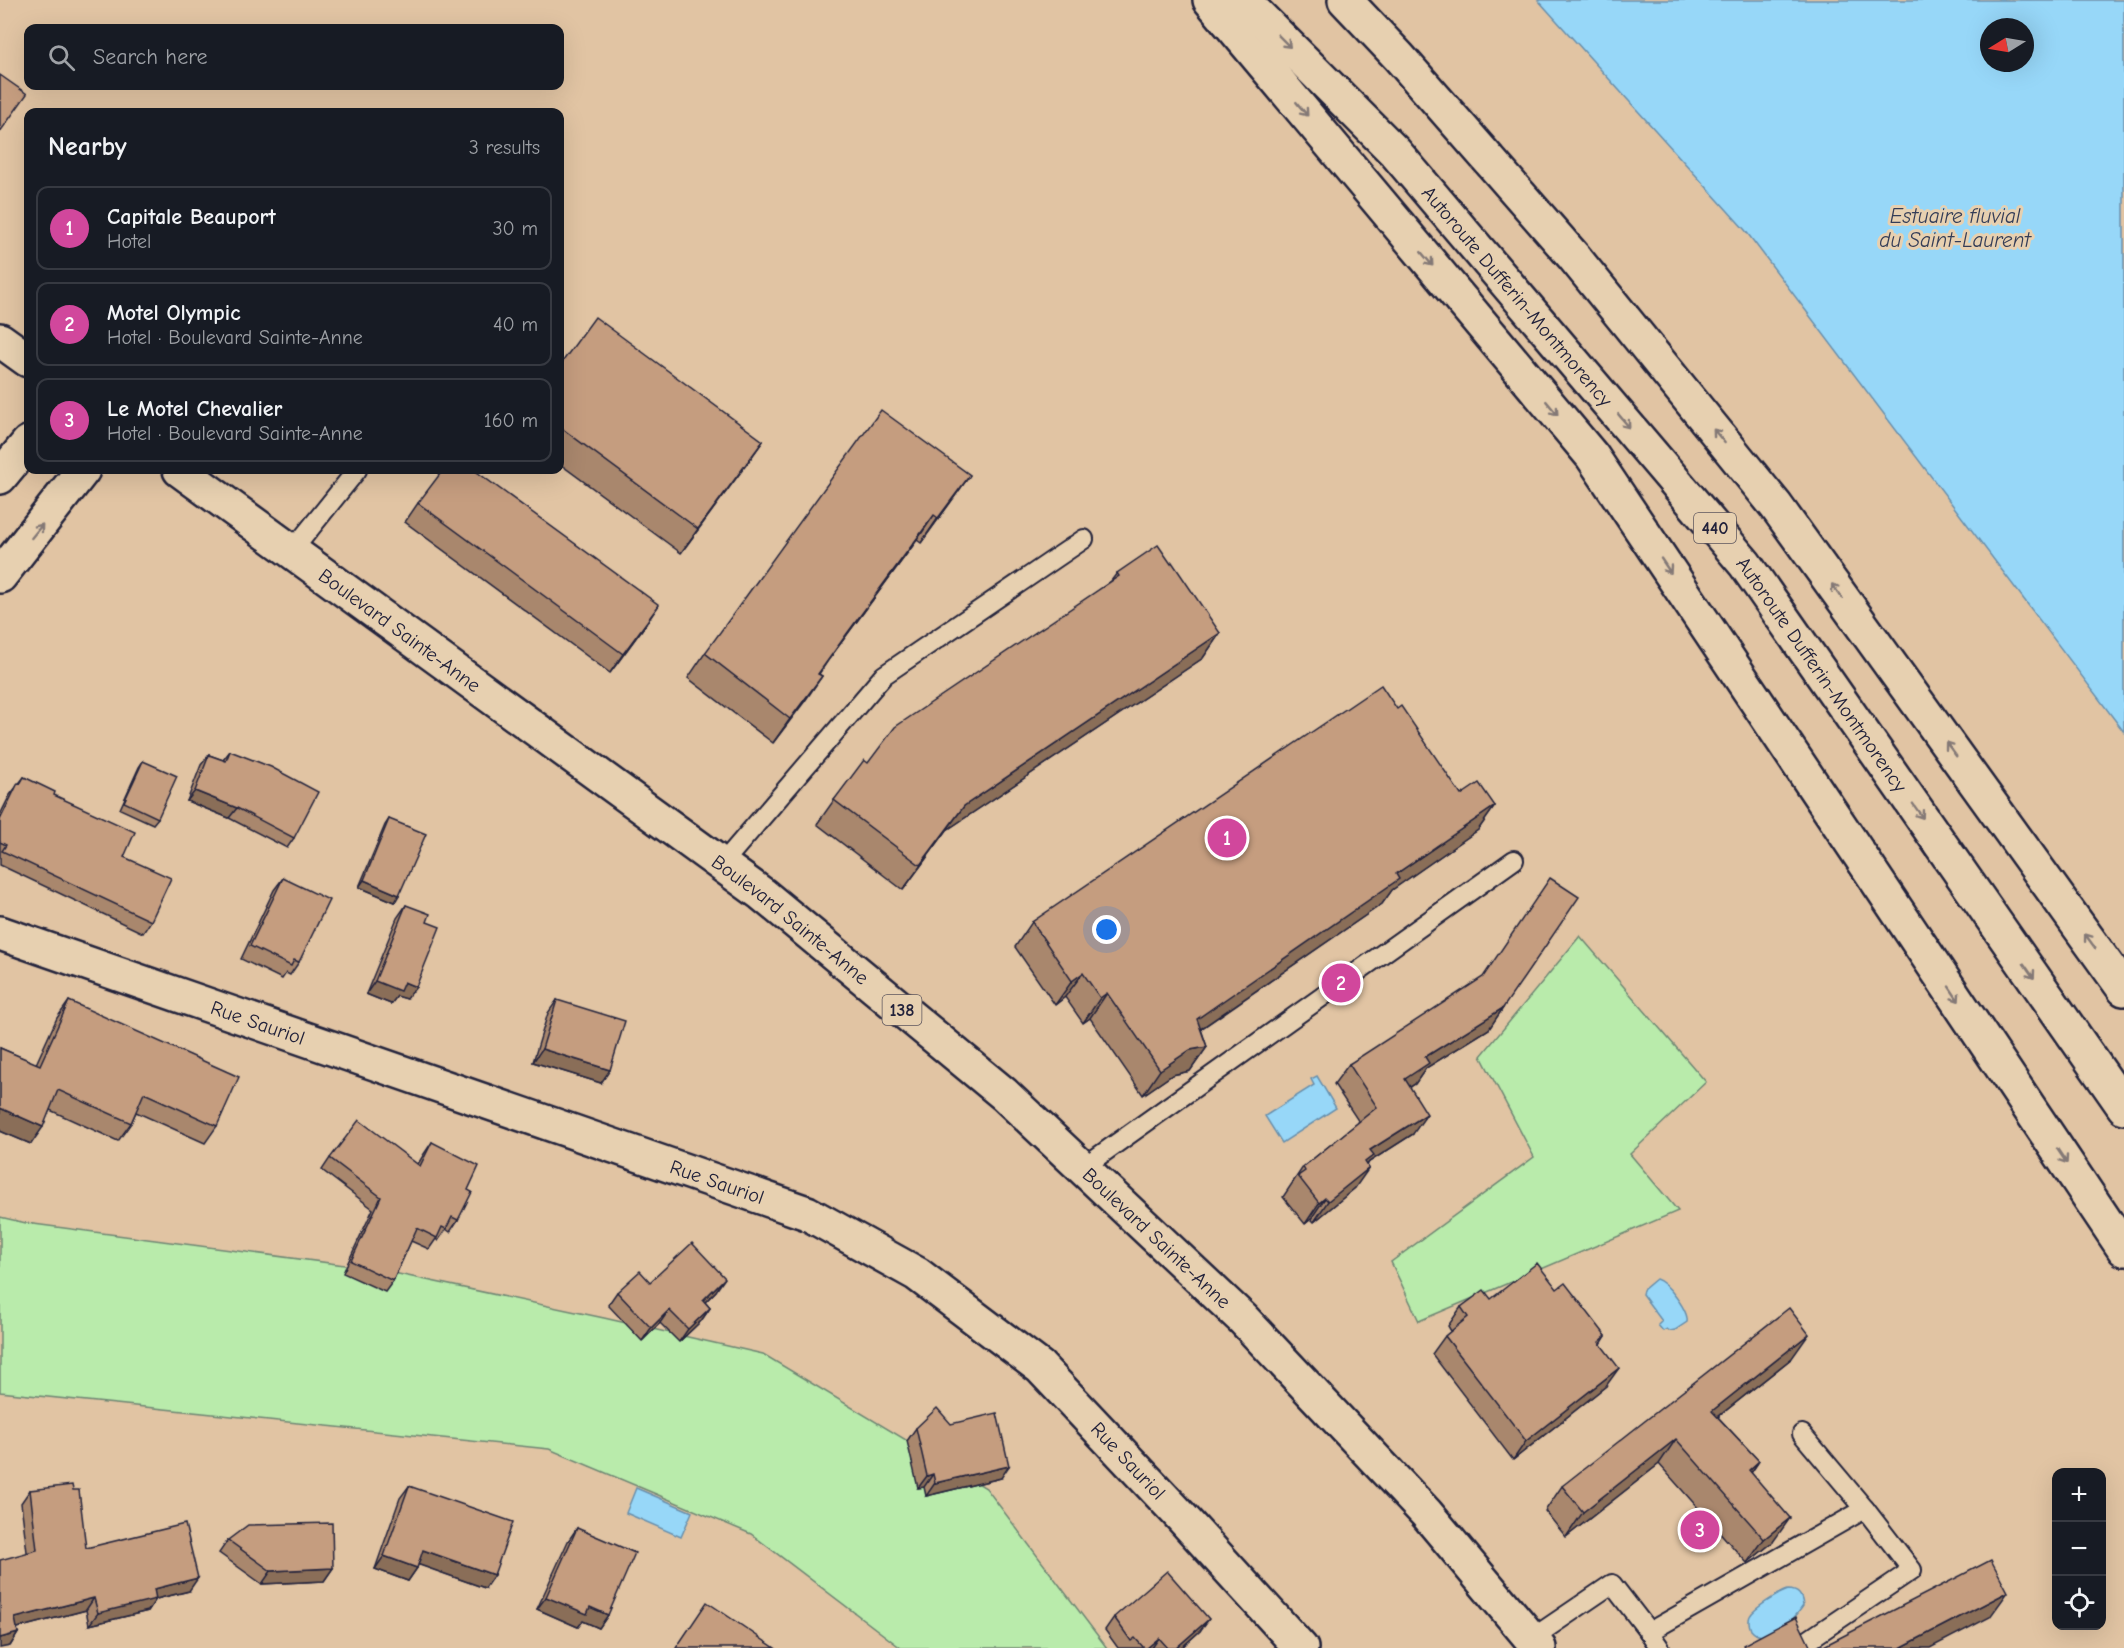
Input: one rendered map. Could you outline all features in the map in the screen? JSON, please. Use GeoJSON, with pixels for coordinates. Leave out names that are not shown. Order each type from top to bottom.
{"type":"FeatureCollection","features":[{"type":"Feature","properties":{"kind":"main road"},"geometry":{"type":"LineString","coordinates":[[1210,0],[1592,456],[2124,1249]]}},
{"type":"Feature","properties":{"kind":"main road","name":"Autoroute Dufferin-Montmorency"},"geometry":{"type":"LineString","coordinates":[[1243,0],[1395,152],[1745,564],[2124,1107]]}},
{"type":"Feature","properties":{"kind":"main road"},"geometry":{"type":"LineString","coordinates":[[1345,0],[1400,57],[1574,256],[1776,506],[2124,989]]}},
{"type":"Feature","properties":{"kind":"main road"},"geometry":{"type":"LineString","coordinates":[[0,340],[24,357]]}},
{"type":"Feature","properties":{"kind":"main road"},"geometry":{"type":"LineString","coordinates":[[0,477],[24,448]]}},
{"type":"Feature","properties":{"kind":"main road"},"geometry":{"type":"LineString","coordinates":[[0,576],[80,474]]}},
{"type":"Feature","properties":{"kind":"main road","name":"Boulevard Sainte-Anne"},"geometry":{"type":"LineString","coordinates":[[186,474],[762,894],[1004,1094],[1243,1319],[1426,1513],[1535,1644]]}},
{"type":"Feature","properties":{"kind":"main road","name":"Rue Sauriol"},"geometry":{"type":"LineString","coordinates":[[0,933],[807,1214],[907,1268],[1040,1367],[1301,1648]]}},
{"type":"Feature","properties":{"kind":"lane"},"geometry":{"type":"LineString","coordinates":[[292,551],[354,474]]}},
{"type":"Feature","properties":{"kind":"lane"},"geometry":{"type":"LineString","coordinates":[[722,864],[884,675],[1083,539]]}},
{"type":"Feature","properties":{"kind":"lane"},"geometry":{"type":"LineString","coordinates":[[1083,1168],[1514,860]]}},
{"type":"Feature","properties":{"kind":"lane"},"geometry":{"type":"LineString","coordinates":[[1801,1645],[1912,1570],[1865,1509],[1802,1434]]}},
{"type":"Feature","properties":{"kind":"lane"},"geometry":{"type":"LineString","coordinates":[[1649,1632],[1865,1509]]}},
{"type":"Feature","properties":{"kind":"lane"},"geometry":{"type":"LineString","coordinates":[[1535,1644],[1612,1584],[1660,1648]]}},
{"type":"Feature","properties":{"kind":"green space"},"geometry":{"type":"Polygon","coordinates":[[[1580,936],[1706,1082],[1630,1154],[1678,1211],[1419,1321],[1391,1262],[1534,1157],[1481,1056],[1580,936]]]}},
{"type":"Feature","properties":{"kind":"green space"},"geometry":{"type":"Polygon","coordinates":[[[0,1217],[26,1223],[375,1269],[763,1354],[986,1488],[1107,1648],[901,1648],[751,1534],[549,1449],[0,1392],[0,1217]]]}},
{"type":"Feature","properties":{"kind":"water","name":"Estuaire fluvial du Saint-Laurent"},"geometry":{"type":"Polygon","coordinates":[[[1538,0],[2124,0],[2124,732],[1745,230],[1538,0]]]}},
{"type":"Feature","properties":{"kind":"water"},"geometry":{"type":"Polygon","coordinates":[[[1317,1076],[1336,1108],[1282,1143],[1265,1116],[1314,1085],[1311,1079],[1317,1076]]]}},
{"type":"Feature","properties":{"kind":"water"},"geometry":{"type":"Polygon","coordinates":[[[1656,1279],[1671,1291],[1685,1311],[1687,1322],[1675,1330],[1663,1331],[1658,1325],[1662,1321],[1642,1294],[1643,1290],[1656,1279]]]}},
{"type":"Feature","properties":{"kind":"water"},"geometry":{"type":"Polygon","coordinates":[[[636,1488],[692,1512],[681,1537],[626,1513],[636,1488]]]}},
{"type":"Feature","properties":{"kind":"water"},"geometry":{"type":"Polygon","coordinates":[[[1788,1590],[1797,1592],[1803,1606],[1779,1630],[1764,1636],[1757,1635],[1751,1630],[1749,1624],[1752,1613],[1767,1601],[1788,1590]]]}},
{"type":"Feature","properties":{"kind":"building"},"geometry":{"type":"Polygon","coordinates":[[[0,75],[27,94],[0,132],[0,75]]]}},
{"type":"Feature","properties":{"kind":"building"},"geometry":{"type":"Polygon","coordinates":[[[595,317],[763,441],[698,529],[564,430],[564,360],[595,317]]]}},
{"type":"Feature","properties":{"kind":"building"},"geometry":{"type":"Polygon","coordinates":[[[881,410],[970,475],[938,518],[934,515],[818,674],[822,676],[790,719],[705,653],[881,410]]]}},
{"type":"Feature","properties":{"kind":"building"},"geometry":{"type":"Polygon","coordinates":[[[440,474],[479,474],[659,605],[623,654],[418,503],[440,474]]]}},
{"type":"Feature","properties":{"kind":"building"},"geometry":{"type":"Polygon","coordinates":[[[1158,545],[1220,633],[964,806],[920,865],[834,800],[864,760],[868,763],[895,727],[1119,576],[1117,573],[1158,545]]]}},
{"type":"Feature","properties":{"kind":"building"},"geometry":{"type":"Polygon","coordinates":[[[1381,685],[1397,709],[1401,706],[1461,795],[1479,783],[1495,806],[1396,874],[1399,879],[1197,1019],[1207,1047],[1190,1050],[1160,1070],[1107,993],[1100,998],[1083,973],[1072,981],[1032,922],[1381,685]]]}},
{"type":"Feature","properties":{"kind":"building"},"geometry":{"type":"Polygon","coordinates":[[[230,751],[271,767],[318,792],[294,838],[237,808],[195,791],[209,755],[226,761],[230,751]]]}},
{"type":"Feature","properties":{"kind":"building"},"geometry":{"type":"Polygon","coordinates":[[[143,761],[177,776],[158,818],[124,802],[143,761]]]}},
{"type":"Feature","properties":{"kind":"building"},"geometry":{"type":"Polygon","coordinates":[[[24,777],[55,792],[54,795],[135,832],[124,857],[171,878],[151,921],[2,851],[6,845],[0,842],[0,820],[18,783],[20,784],[24,777]]]}},
{"type":"Feature","properties":{"kind":"building"},"geometry":{"type":"Polygon","coordinates":[[[389,819],[426,834],[399,895],[364,880],[389,819]]]}},
{"type":"Feature","properties":{"kind":"building"},"geometry":{"type":"Polygon","coordinates":[[[283,878],[329,900],[299,962],[294,960],[291,966],[250,946],[283,878]]]}},
{"type":"Feature","properties":{"kind":"building"},"geometry":{"type":"Polygon","coordinates":[[[1550,878],[1579,897],[1503,1008],[1425,1057],[1429,1063],[1405,1079],[1427,1114],[1370,1150],[1374,1155],[1365,1162],[1369,1168],[1328,1201],[1325,1198],[1319,1203],[1298,1176],[1305,1171],[1303,1167],[1377,1107],[1349,1064],[1483,977],[1550,878]]]}},
{"type":"Feature","properties":{"kind":"building"},"geometry":{"type":"Polygon","coordinates":[[[406,905],[430,914],[427,922],[440,927],[416,987],[404,982],[400,991],[375,981],[406,905]]]}},
{"type":"Feature","properties":{"kind":"building"},"geometry":{"type":"Polygon","coordinates":[[[557,1000],[625,1021],[610,1070],[542,1049],[557,1000]]]}},
{"type":"Feature","properties":{"kind":"building"},"geometry":{"type":"Polygon","coordinates":[[[69,1001],[239,1077],[217,1126],[144,1093],[131,1123],[58,1090],[43,1127],[0,1108],[0,1048],[40,1065],[69,1001]]]}},
{"type":"Feature","properties":{"kind":"building"},"geometry":{"type":"Polygon","coordinates":[[[359,1120],[420,1166],[432,1142],[479,1166],[468,1190],[472,1192],[458,1220],[452,1217],[446,1229],[442,1227],[437,1238],[417,1228],[393,1281],[351,1261],[381,1197],[330,1158],[359,1120]]]}},
{"type":"Feature","properties":{"kind":"building"},"geometry":{"type":"Polygon","coordinates":[[[692,1243],[725,1278],[703,1300],[710,1308],[688,1329],[669,1310],[651,1328],[617,1292],[640,1271],[650,1282],[692,1243]]]}},
{"type":"Feature","properties":{"kind":"building"},"geometry":{"type":"Polygon","coordinates":[[[1537,1263],[1557,1289],[1565,1283],[1606,1336],[1599,1342],[1619,1368],[1526,1441],[1445,1336],[1468,1317],[1461,1307],[1484,1290],[1491,1299],[1537,1263]]]}},
{"type":"Feature","properties":{"kind":"building"},"geometry":{"type":"Polygon","coordinates":[[[1789,1308],[1809,1334],[1712,1411],[1759,1461],[1749,1470],[1790,1518],[1764,1539],[1676,1439],[1583,1512],[1562,1486],[1789,1308]]]}},
{"type":"Feature","properties":{"kind":"building"},"geometry":{"type":"Polygon","coordinates":[[[937,1408],[951,1424],[997,1413],[1009,1466],[935,1483],[933,1474],[927,1476],[916,1428],[937,1408]]]}},
{"type":"Feature","properties":{"kind":"building"},"geometry":{"type":"Polygon","coordinates":[[[72,1485],[73,1490],[79,1490],[86,1548],[185,1524],[198,1578],[154,1589],[156,1599],[98,1613],[94,1598],[15,1618],[18,1633],[0,1638],[0,1560],[37,1550],[30,1490],[72,1485]]]}},
{"type":"Feature","properties":{"kind":"building"},"geometry":{"type":"Polygon","coordinates":[[[409,1486],[513,1522],[494,1575],[423,1550],[417,1568],[384,1556],[409,1486]]]}},
{"type":"Feature","properties":{"kind":"building"},"geometry":{"type":"Polygon","coordinates":[[[332,1523],[333,1568],[271,1571],[228,1540],[248,1525],[332,1523]]]}},
{"type":"Feature","properties":{"kind":"building"},"geometry":{"type":"Polygon","coordinates":[[[577,1528],[635,1553],[608,1615],[590,1607],[587,1614],[546,1597],[577,1528]]]}},
{"type":"Feature","properties":{"kind":"building"},"geometry":{"type":"Polygon","coordinates":[[[1991,1560],[2008,1592],[1900,1648],[1820,1648],[1991,1560]]]}},
{"type":"Feature","properties":{"kind":"building"},"geometry":{"type":"Polygon","coordinates":[[[1167,1571],[1209,1619],[1176,1648],[1168,1648],[1159,1638],[1144,1648],[1135,1638],[1131,1641],[1114,1617],[1167,1571]]]}},
{"type":"Feature","properties":{"kind":"building"},"geometry":{"type":"Polygon","coordinates":[[[707,1602],[775,1648],[676,1648],[707,1602]]]}},
{"type":"Feature","properties":{"kind":"building"},"geometry":{"type":"Polygon","coordinates":[[[1796,1617],[1811,1648],[1745,1648],[1743,1645],[1796,1617]]]}},
{"type":"Feature","properties":{"kind":"place","name":"Capitale Beauport"},"geometry":{"type":"Point","coordinates":[1227,838]}},
{"type":"Feature","properties":{"kind":"place","name":"Motel Olympic"},"geometry":{"type":"Point","coordinates":[1341,983]}},
{"type":"Feature","properties":{"kind":"place","name":"Le Motel Chevalier"},"geometry":{"type":"Point","coordinates":[1700,1530]}}]}
